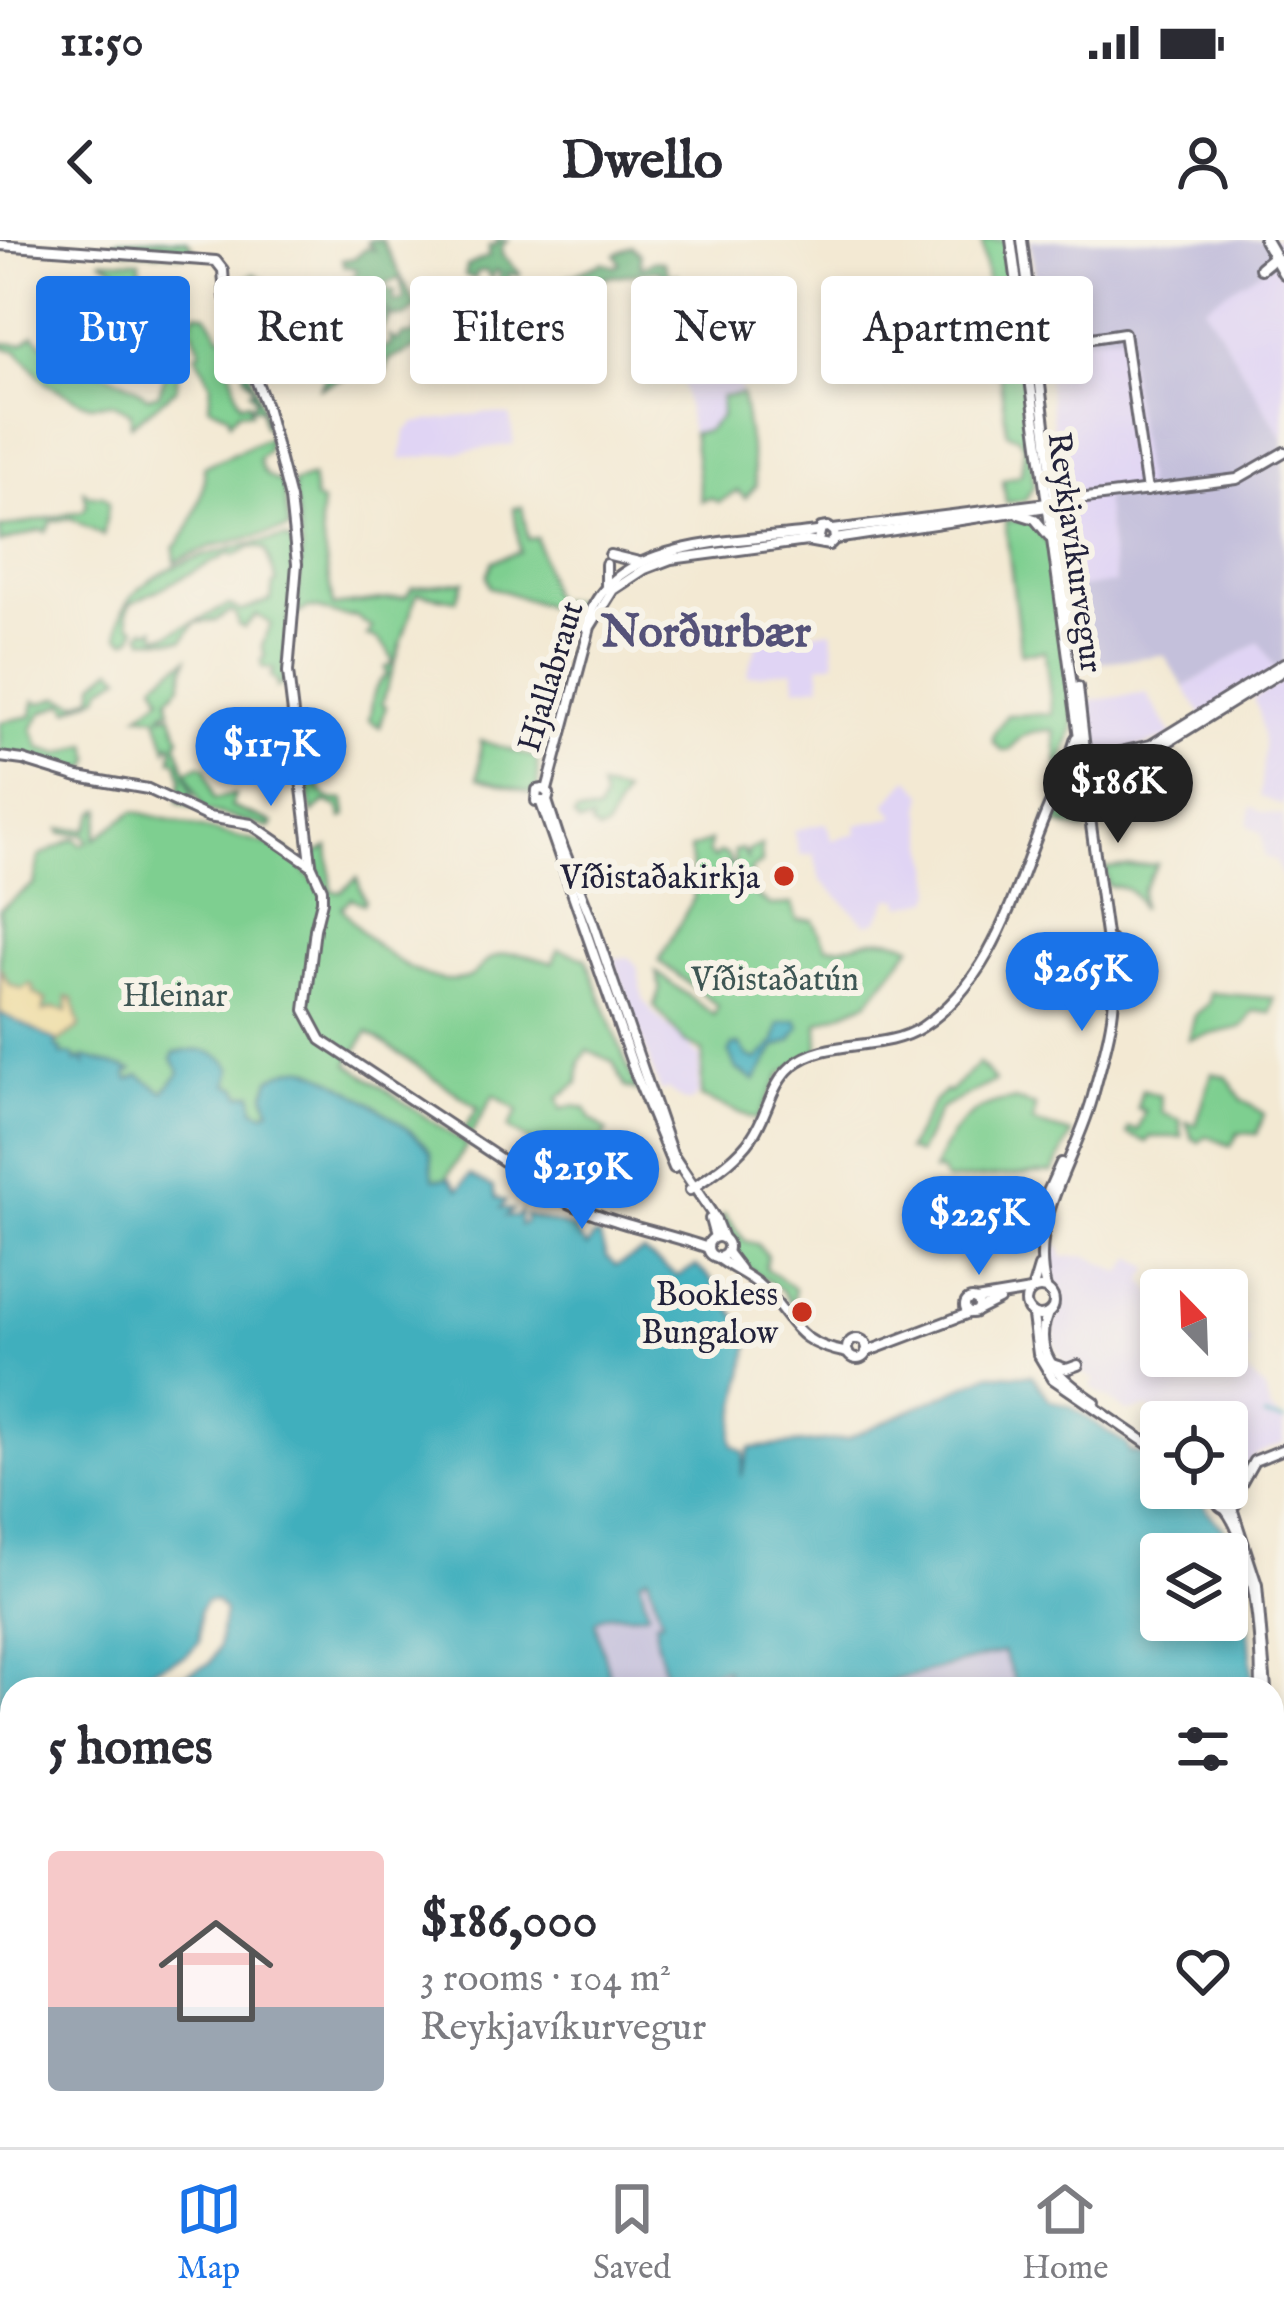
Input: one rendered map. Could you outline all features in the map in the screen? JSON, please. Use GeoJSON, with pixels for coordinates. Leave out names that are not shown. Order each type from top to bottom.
{"type":"FeatureCollection","features":[{"type":"Feature","properties":{"kind":"main road","name":"Reykjavíkurvegur"},"geometry":{"type":"LineString","coordinates":[[1011,240],[1018,276]]}},
{"type":"Feature","properties":{"kind":"main road","name":"Reykjavíkurvegur"},"geometry":{"type":"LineString","coordinates":[[1022,240],[1025,276]]}},
{"type":"Feature","properties":{"kind":"main road"},"geometry":{"type":"LineString","coordinates":[[1269,240],[1284,273]]}},
{"type":"Feature","properties":{"kind":"main road"},"geometry":{"type":"LineString","coordinates":[[0,245],[216,261],[223,270],[225,298],[266,406],[290,500],[297,564],[288,672],[311,865],[322,901],[304,1010],[317,1036],[571,1204],[722,1254],[763,1283],[804,1331],[848,1349],[857,1359],[865,1348],[972,1307],[1046,1288]]}},
{"type":"Feature","properties":{"kind":"main road"},"geometry":{"type":"LineString","coordinates":[[1261,268],[1281,260]]}},
{"type":"Feature","properties":{"kind":"main road"},"geometry":{"type":"LineString","coordinates":[[1093,337],[1124,333],[1147,491]]}},
{"type":"Feature","properties":{"kind":"main road","name":"Reykjavíkurvegur"},"geometry":{"type":"LineString","coordinates":[[1034,384],[1085,795],[1110,941]]}},
{"type":"Feature","properties":{"kind":"main road","name":"Reykjavíkurvegur"},"geometry":{"type":"LineString","coordinates":[[1036,384],[1052,484],[1050,504]]}},
{"type":"Feature","properties":{"kind":"main road"},"geometry":{"type":"LineString","coordinates":[[834,534],[825,545],[817,537],[824,527],[834,534],[1238,479],[1284,452]]}},
{"type":"Feature","properties":{"kind":"main road"},"geometry":{"type":"LineString","coordinates":[[1021,509],[1037,491],[1042,475]]}},
{"type":"Feature","properties":{"kind":"main road"},"geometry":{"type":"LineString","coordinates":[[1052,484],[1064,496],[1081,500]]}},
{"type":"Feature","properties":{"kind":"main road"},"geometry":{"type":"LineString","coordinates":[[1021,509],[1054,534],[1063,514],[1081,500]]}},
{"type":"Feature","properties":{"kind":"main road","name":"Reykjavíkurvegur"},"geometry":{"type":"LineString","coordinates":[[1054,534],[1077,728],[1110,941]]}},
{"type":"Feature","properties":{"kind":"main road","name":"Hjallabraut"},"geometry":{"type":"LineString","coordinates":[[722,1254],[728,1244],[719,1237],[718,1223],[666,1155],[651,1102],[559,863],[544,796],[589,614],[606,586],[640,562],[666,553],[817,537]]}},
{"type":"Feature","properties":{"kind":"main road","name":"Hjallabraut"},"geometry":{"type":"LineString","coordinates":[[544,796],[590,627],[613,590],[638,572],[671,560],[817,537]]}},
{"type":"Feature","properties":{"kind":"main road"},"geometry":{"type":"LineString","coordinates":[[606,586],[608,560],[640,562]]}},
{"type":"Feature","properties":{"kind":"main road"},"geometry":{"type":"LineString","coordinates":[[1064,776],[1072,765],[1139,750],[1165,738],[1284,667]]}},
{"type":"Feature","properties":{"kind":"main road"},"geometry":{"type":"LineString","coordinates":[[692,1189],[751,1139],[777,1084],[797,1062],[813,1054],[892,1041],[925,1025],[954,999],[990,951],[1064,776],[1077,728]]}},
{"type":"Feature","properties":{"kind":"main road"},"geometry":{"type":"LineString","coordinates":[[0,757],[148,789],[208,817],[258,827],[311,865]]}},
{"type":"Feature","properties":{"kind":"main road"},"geometry":{"type":"LineString","coordinates":[[1084,761],[1101,761]]}},
{"type":"Feature","properties":{"kind":"main road"},"geometry":{"type":"LineString","coordinates":[[1089,783],[1101,761]]}},
{"type":"Feature","properties":{"kind":"main road"},"geometry":{"type":"LineString","coordinates":[[1057,792],[1072,782],[1085,795]]}},
{"type":"Feature","properties":{"kind":"main road"},"geometry":{"type":"LineString","coordinates":[[1110,941],[1119,948],[1112,954],[1111,997],[1100,1054],[1083,1118],[1046,1196],[1031,1311],[1037,1349],[1057,1383],[1140,1436]]}},
{"type":"Feature","properties":{"kind":"main road"},"geometry":{"type":"LineString","coordinates":[[1047,1365],[1043,1338],[1052,1303],[1043,1276],[1049,1208],[1091,1104],[1114,996],[1112,954]]}},
{"type":"Feature","properties":{"kind":"main road"},"geometry":{"type":"LineString","coordinates":[[708,1248],[719,1237]]}},
{"type":"Feature","properties":{"kind":"main road"},"geometry":{"type":"LineString","coordinates":[[972,1307],[1010,1297],[1021,1299],[1040,1320],[1047,1316]]}},
{"type":"Feature","properties":{"kind":"main road"},"geometry":{"type":"LineString","coordinates":[[848,1349],[857,1339],[865,1348]]}},
{"type":"Feature","properties":{"kind":"main road"},"geometry":{"type":"LineString","coordinates":[[1047,1365],[1067,1370],[1078,1365]]}},
{"type":"Feature","properties":{"kind":"main road"},"geometry":{"type":"LineString","coordinates":[[1047,1365],[1140,1435]]}},
{"type":"Feature","properties":{"kind":"main road"},"geometry":{"type":"LineString","coordinates":[[1248,1470],[1254,1462],[1284,1449]]}},
{"type":"Feature","properties":{"kind":"main road"},"geometry":{"type":"LineString","coordinates":[[1228,1509],[1256,1612],[1263,1677]]}},
{"type":"Feature","properties":{"kind":"main road"},"geometry":{"type":"LineString","coordinates":[[1248,1552],[1260,1601],[1263,1677]]}},
{"type":"Feature","properties":{"kind":"shaded area"},"geometry":{"type":"Polygon","coordinates":[[[1030,240],[1268,240],[1280,258],[1204,306],[1284,440],[1284,666],[1277,671],[1259,642],[1184,687],[1164,655],[1083,664],[1073,589],[1115,583],[1104,497],[1146,492],[1125,334],[1093,338],[1093,276],[1034,276],[1030,240]]]}},
{"type":"Feature","properties":{"kind":"shaded area"},"geometry":{"type":"Polygon","coordinates":[[[1268,240],[1284,240],[1284,440],[1203,305],[1279,259],[1268,240]]]}},
{"type":"Feature","properties":{"kind":"shaded area"},"geometry":{"type":"Polygon","coordinates":[[[1125,334],[1147,491],[1104,497],[1115,584],[1073,589],[1048,384],[1093,384],[1093,338],[1125,334]]]}},
{"type":"Feature","properties":{"kind":"shaded area"},"geometry":{"type":"Polygon","coordinates":[[[683,384],[740,384],[741,393],[721,397],[722,417],[706,432],[691,433],[683,384]]]}},
{"type":"Feature","properties":{"kind":"shaded area"},"geometry":{"type":"Polygon","coordinates":[[[485,413],[510,416],[514,444],[401,460],[405,432],[414,423],[485,413]]]}},
{"type":"Feature","properties":{"kind":"shaded area"},"geometry":{"type":"Polygon","coordinates":[[[778,626],[780,636],[832,630],[835,662],[819,665],[821,685],[796,688],[793,670],[747,676],[758,641],[770,627],[778,626]]]}},
{"type":"Feature","properties":{"kind":"shaded area"},"geometry":{"type":"Polygon","coordinates":[[[1259,642],[1277,671],[1203,717],[1184,687],[1259,642]]]}},
{"type":"Feature","properties":{"kind":"shaded area"},"geometry":{"type":"Polygon","coordinates":[[[1284,680],[1284,806],[1260,797],[1264,749],[1253,699],[1284,680]]]}},
{"type":"Feature","properties":{"kind":"shaded area"},"geometry":{"type":"Polygon","coordinates":[[[1146,693],[1173,736],[1095,762],[1087,701],[1146,693]]]}},
{"type":"Feature","properties":{"kind":"shaded area"},"geometry":{"type":"Polygon","coordinates":[[[909,778],[924,793],[921,809],[935,889],[931,900],[902,906],[900,899],[889,898],[877,921],[866,924],[820,879],[814,854],[800,855],[794,830],[827,823],[832,840],[857,834],[856,825],[896,817],[886,804],[909,778]]]}},
{"type":"Feature","properties":{"kind":"shaded area"},"geometry":{"type":"Polygon","coordinates":[[[1251,806],[1284,816],[1284,882],[1275,860],[1264,857],[1262,834],[1248,825],[1251,806]]]}},
{"type":"Feature","properties":{"kind":"shaded area"},"geometry":{"type":"Polygon","coordinates":[[[629,957],[637,966],[643,998],[652,1012],[700,1057],[698,1094],[691,1102],[667,1089],[661,1092],[613,958],[629,957]]]}},
{"type":"Feature","properties":{"kind":"shaded area"},"geometry":{"type":"Polygon","coordinates":[[[1047,1246],[1061,1246],[1062,1257],[1088,1256],[1122,1273],[1134,1257],[1151,1268],[1140,1269],[1140,1377],[1248,1377],[1248,1372],[1265,1390],[1270,1410],[1284,1421],[1284,1443],[1257,1454],[1248,1464],[1248,1401],[1140,1401],[1140,1410],[1128,1412],[1091,1387],[1095,1380],[1062,1361],[1054,1326],[1063,1298],[1053,1281],[1043,1281],[1047,1246]]]}},
{"type":"Feature","properties":{"kind":"shaded area"},"geometry":{"type":"Polygon","coordinates":[[[649,1576],[662,1620],[657,1621],[666,1677],[610,1677],[596,1619],[620,1612],[648,1612],[640,1580],[649,1576]]]}},
{"type":"Feature","properties":{"kind":"shaded area"},"geometry":{"type":"Polygon","coordinates":[[[1003,1652],[1013,1677],[907,1677],[1003,1652]]]}},
{"type":"Feature","properties":{"kind":"shaded area"},"geometry":{"type":"Polygon","coordinates":[[[725,1668],[727,1675],[720,1677],[682,1677],[725,1668]]]}},
{"type":"Feature","properties":{"kind":"green space"},"geometry":{"type":"Polygon","coordinates":[[[186,240],[199,255],[127,251],[132,246],[103,248],[118,241],[186,240]]]}},
{"type":"Feature","properties":{"kind":"green space"},"geometry":{"type":"Polygon","coordinates":[[[382,240],[410,294],[406,317],[392,317],[387,310],[386,323],[386,289],[395,292],[393,302],[404,300],[400,278],[386,284],[386,276],[354,276],[357,269],[344,266],[342,260],[366,248],[374,250],[367,242],[382,240]]]}},
{"type":"Feature","properties":{"kind":"green space"},"geometry":{"type":"Polygon","coordinates":[[[497,240],[508,240],[502,255],[520,273],[465,275],[467,266],[489,256],[489,246],[497,240]]]}},
{"type":"Feature","properties":{"kind":"green space"},"geometry":{"type":"Polygon","coordinates":[[[982,240],[1009,240],[1013,276],[987,276],[982,240]]]}},
{"type":"Feature","properties":{"kind":"green space"},"geometry":{"type":"Polygon","coordinates":[[[632,246],[640,254],[641,267],[657,260],[664,262],[669,275],[678,276],[661,276],[660,270],[607,277],[569,276],[603,262],[615,267],[620,263],[615,254],[632,246]]]}},
{"type":"Feature","properties":{"kind":"green space"},"geometry":{"type":"Polygon","coordinates":[[[100,260],[140,261],[146,276],[124,276],[100,260]]]}},
{"type":"Feature","properties":{"kind":"green space"},"geometry":{"type":"Polygon","coordinates":[[[196,312],[206,314],[214,326],[214,384],[235,384],[241,403],[249,402],[251,412],[239,411],[230,422],[228,414],[209,406],[211,383],[196,354],[201,350],[190,322],[196,312]]]}},
{"type":"Feature","properties":{"kind":"green space"},"geometry":{"type":"Polygon","coordinates":[[[410,334],[410,351],[389,360],[386,371],[389,336],[398,341],[410,334]]]}},
{"type":"Feature","properties":{"kind":"green space"},"geometry":{"type":"Polygon","coordinates":[[[34,335],[36,372],[18,351],[0,347],[0,343],[23,344],[34,335]]]}},
{"type":"Feature","properties":{"kind":"green space"},"geometry":{"type":"Polygon","coordinates":[[[48,384],[128,384],[147,397],[159,394],[162,384],[176,384],[176,390],[131,425],[131,413],[112,403],[90,405],[48,384]]]}},
{"type":"Feature","properties":{"kind":"green space"},"geometry":{"type":"Polygon","coordinates":[[[251,384],[254,384],[269,430],[261,409],[252,407],[256,399],[250,391],[255,389],[251,384]]]}},
{"type":"Feature","properties":{"kind":"green space"},"geometry":{"type":"Polygon","coordinates":[[[1001,384],[1024,384],[1034,485],[1025,500],[1006,503],[1003,480],[1021,474],[1024,447],[1018,437],[1007,433],[1001,384]]]}},
{"type":"Feature","properties":{"kind":"green space"},"geometry":{"type":"Polygon","coordinates":[[[742,394],[756,486],[745,498],[738,491],[719,502],[701,501],[693,433],[706,431],[721,417],[721,397],[742,394]]]}},
{"type":"Feature","properties":{"kind":"green space"},"geometry":{"type":"Polygon","coordinates":[[[269,437],[267,451],[259,459],[266,475],[283,483],[289,529],[213,546],[175,562],[174,548],[200,499],[204,467],[269,437]]]}},
{"type":"Feature","properties":{"kind":"green space"},"geometry":{"type":"Polygon","coordinates":[[[312,477],[315,499],[322,503],[320,522],[333,606],[406,597],[412,588],[464,581],[456,600],[417,593],[382,704],[386,706],[380,727],[369,720],[373,696],[387,675],[385,668],[393,664],[384,646],[367,636],[372,628],[355,616],[316,608],[296,617],[302,548],[293,483],[312,477]]]}},
{"type":"Feature","properties":{"kind":"green space"},"geometry":{"type":"Polygon","coordinates":[[[84,491],[109,502],[103,536],[71,518],[52,521],[46,532],[0,543],[0,528],[83,511],[87,505],[84,491]]]}},
{"type":"Feature","properties":{"kind":"green space"},"geometry":{"type":"Polygon","coordinates":[[[522,507],[528,539],[537,538],[551,596],[554,601],[574,600],[570,613],[490,587],[487,576],[493,561],[520,552],[514,508],[522,507]]]}},
{"type":"Feature","properties":{"kind":"green space"},"geometry":{"type":"Polygon","coordinates":[[[1005,521],[1034,523],[1050,546],[1074,711],[1059,772],[1054,730],[1029,733],[1003,751],[993,742],[1007,715],[1052,714],[1045,651],[1021,653],[1005,521]]]}},
{"type":"Feature","properties":{"kind":"green space"},"geometry":{"type":"Polygon","coordinates":[[[285,538],[293,543],[295,558],[283,684],[277,687],[271,677],[274,669],[262,667],[262,646],[271,624],[257,615],[244,628],[230,612],[195,623],[183,640],[144,639],[141,633],[155,628],[157,636],[167,635],[229,605],[242,611],[271,600],[277,582],[265,549],[231,553],[130,604],[127,614],[136,627],[133,638],[126,641],[119,636],[123,612],[136,592],[156,577],[208,555],[285,538]]]}},
{"type":"Feature","properties":{"kind":"green space"},"geometry":{"type":"Polygon","coordinates":[[[187,659],[181,685],[169,697],[170,710],[161,716],[171,714],[180,737],[177,743],[193,796],[191,807],[178,802],[182,778],[177,761],[172,760],[173,745],[167,749],[157,717],[139,714],[162,697],[155,683],[187,659]]]}},
{"type":"Feature","properties":{"kind":"green space"},"geometry":{"type":"Polygon","coordinates":[[[113,668],[122,676],[103,687],[99,696],[69,710],[65,703],[43,712],[32,729],[40,748],[60,754],[88,744],[92,760],[88,768],[78,770],[87,775],[67,771],[62,765],[0,754],[0,722],[32,716],[34,700],[40,703],[59,697],[77,703],[93,696],[95,683],[113,668]]]}},
{"type":"Feature","properties":{"kind":"green space"},"geometry":{"type":"Polygon","coordinates":[[[481,741],[537,758],[538,786],[532,793],[478,778],[481,741]]]}},
{"type":"Feature","properties":{"kind":"green space"},"geometry":{"type":"Polygon","coordinates":[[[305,748],[328,750],[319,788],[329,799],[344,800],[346,816],[342,818],[338,807],[325,802],[312,813],[305,748]]]}},
{"type":"Feature","properties":{"kind":"green space"},"geometry":{"type":"Polygon","coordinates":[[[200,765],[206,768],[214,799],[235,794],[231,807],[273,823],[270,828],[204,810],[186,771],[200,765]]]}},
{"type":"Feature","properties":{"kind":"green space"},"geometry":{"type":"Polygon","coordinates":[[[1066,787],[1080,790],[1085,830],[1046,821],[1066,787]]]}},
{"type":"Feature","properties":{"kind":"green space"},"geometry":{"type":"Polygon","coordinates":[[[600,788],[624,793],[606,829],[599,832],[592,821],[579,823],[574,817],[597,813],[603,800],[600,788]]]}},
{"type":"Feature","properties":{"kind":"green space","name":"Hleinar"},"geometry":{"type":"Polygon","coordinates":[[[102,809],[95,839],[134,811],[285,849],[325,894],[314,855],[328,847],[332,891],[341,892],[357,878],[365,901],[351,898],[342,907],[351,920],[396,960],[433,977],[467,978],[504,954],[553,963],[558,949],[586,958],[637,1091],[625,1087],[613,1062],[588,1050],[580,1062],[578,1083],[558,1098],[561,1109],[586,1108],[591,1119],[607,1131],[586,1177],[508,1128],[518,1111],[494,1095],[470,1136],[462,1132],[478,1108],[368,1032],[348,1064],[467,1145],[415,1229],[0,1121],[0,909],[34,884],[39,857],[75,838],[81,845],[88,841],[84,834],[61,833],[60,829],[87,829],[95,812],[102,809]]]}},
{"type":"Feature","properties":{"kind":"green space","name":"Víðistaðatún"},"geometry":{"type":"Polygon","coordinates":[[[710,841],[708,853],[714,859],[719,853],[727,855],[731,866],[734,851],[742,849],[747,858],[748,851],[761,845],[762,863],[751,869],[753,894],[770,905],[792,904],[797,920],[813,920],[826,946],[886,939],[912,946],[868,1002],[818,1023],[819,1049],[781,1074],[757,1120],[701,1097],[703,1051],[685,1042],[654,1006],[660,989],[656,972],[714,1015],[718,1006],[659,961],[694,898],[690,849],[710,841]]]}},
{"type":"Feature","properties":{"kind":"green space"},"geometry":{"type":"Polygon","coordinates":[[[1157,864],[1142,891],[1141,910],[1130,891],[1108,886],[1105,868],[1157,864]]]}},
{"type":"Feature","properties":{"kind":"green space"},"geometry":{"type":"Polygon","coordinates":[[[1210,993],[1274,998],[1271,1013],[1253,1011],[1243,1027],[1189,1039],[1195,1015],[1209,1003],[1210,993]]]}},
{"type":"Feature","properties":{"kind":"green space"},"geometry":{"type":"Polygon","coordinates":[[[979,1063],[995,1081],[940,1109],[918,1154],[907,1150],[933,1103],[979,1063]]]}},
{"type":"Feature","properties":{"kind":"green space"},"geometry":{"type":"Polygon","coordinates":[[[1212,1073],[1227,1077],[1242,1100],[1264,1114],[1257,1134],[1238,1133],[1231,1146],[1207,1136],[1199,1142],[1192,1138],[1186,1122],[1196,1125],[1212,1073]]]}},
{"type":"Feature","properties":{"kind":"green space"},"geometry":{"type":"Polygon","coordinates":[[[1142,1090],[1160,1096],[1162,1113],[1180,1120],[1182,1137],[1150,1137],[1147,1142],[1127,1134],[1129,1128],[1138,1130],[1145,1111],[1137,1108],[1142,1090]]]}},
{"type":"Feature","properties":{"kind":"green space"},"geometry":{"type":"Polygon","coordinates":[[[1015,1100],[1035,1106],[1033,1123],[1072,1134],[1053,1172],[946,1181],[941,1171],[933,1171],[963,1122],[985,1107],[1015,1100]]]}},
{"type":"Feature","properties":{"kind":"green space"},"geometry":{"type":"Polygon","coordinates":[[[724,1214],[745,1241],[757,1244],[767,1256],[765,1268],[795,1289],[792,1307],[782,1290],[738,1261],[735,1242],[721,1217],[724,1214]]]}},
{"type":"Feature","properties":{"kind":"sand"},"geometry":{"type":"Polygon","coordinates":[[[0,967],[9,984],[34,987],[34,993],[46,1000],[43,1012],[67,1011],[67,997],[73,999],[80,1027],[57,1043],[0,1013],[0,967]]]}},
{"type":"Feature","properties":{"kind":"water"},"geometry":{"type":"Polygon","coordinates":[[[0,1013],[56,1041],[61,1055],[74,1055],[76,1062],[79,1058],[85,1064],[84,1057],[132,1070],[126,1074],[129,1080],[139,1075],[163,1092],[180,1073],[172,1059],[174,1053],[199,1050],[214,1054],[232,1069],[228,1084],[239,1088],[241,1095],[253,1093],[254,1109],[265,1113],[270,1109],[265,1094],[270,1079],[296,1068],[317,1072],[410,1131],[431,1155],[434,1179],[449,1178],[459,1189],[470,1175],[493,1187],[496,1198],[506,1201],[501,1208],[513,1210],[506,1216],[521,1212],[520,1225],[526,1215],[572,1228],[587,1247],[594,1236],[600,1237],[606,1257],[616,1266],[643,1252],[677,1276],[696,1266],[710,1278],[751,1337],[732,1437],[733,1445],[744,1452],[741,1477],[750,1448],[846,1439],[991,1374],[1032,1375],[1050,1400],[1070,1406],[1126,1444],[1130,1452],[1140,1453],[1140,1509],[1207,1509],[1226,1532],[1140,1533],[1140,1641],[1248,1641],[1248,1625],[1252,1677],[1013,1677],[1003,1652],[907,1677],[719,1677],[726,1675],[726,1669],[666,1677],[656,1639],[656,1621],[662,1620],[648,1576],[640,1580],[648,1612],[607,1615],[595,1622],[610,1677],[180,1677],[210,1663],[218,1648],[224,1611],[215,1601],[206,1601],[199,1611],[199,1642],[186,1656],[133,1677],[0,1677],[0,1013]]]}},
{"type":"Feature","properties":{"kind":"water"},"geometry":{"type":"Polygon","coordinates":[[[797,1020],[800,1027],[792,1040],[775,1048],[755,1081],[736,1069],[729,1053],[733,1045],[740,1045],[748,1057],[757,1060],[775,1042],[779,1024],[797,1020]]]}},
{"type":"Feature","properties":{"kind":"waterway"},"geometry":{"type":"LineString","coordinates":[[1264,1417],[1284,1421]]}},
{"type":"Feature","properties":{"kind":"place","name":"Víðistaðakirkja"},"geometry":{"type":"Point","coordinates":[784,876]}},
{"type":"Feature","properties":{"kind":"place","name":"Bookless Bungalow"},"geometry":{"type":"Point","coordinates":[802,1312]}},
{"type":"Feature","properties":{"kind":"district","name":"Norðurbær"},"geometry":{"type":"Point","coordinates":[706,630]}}]}
